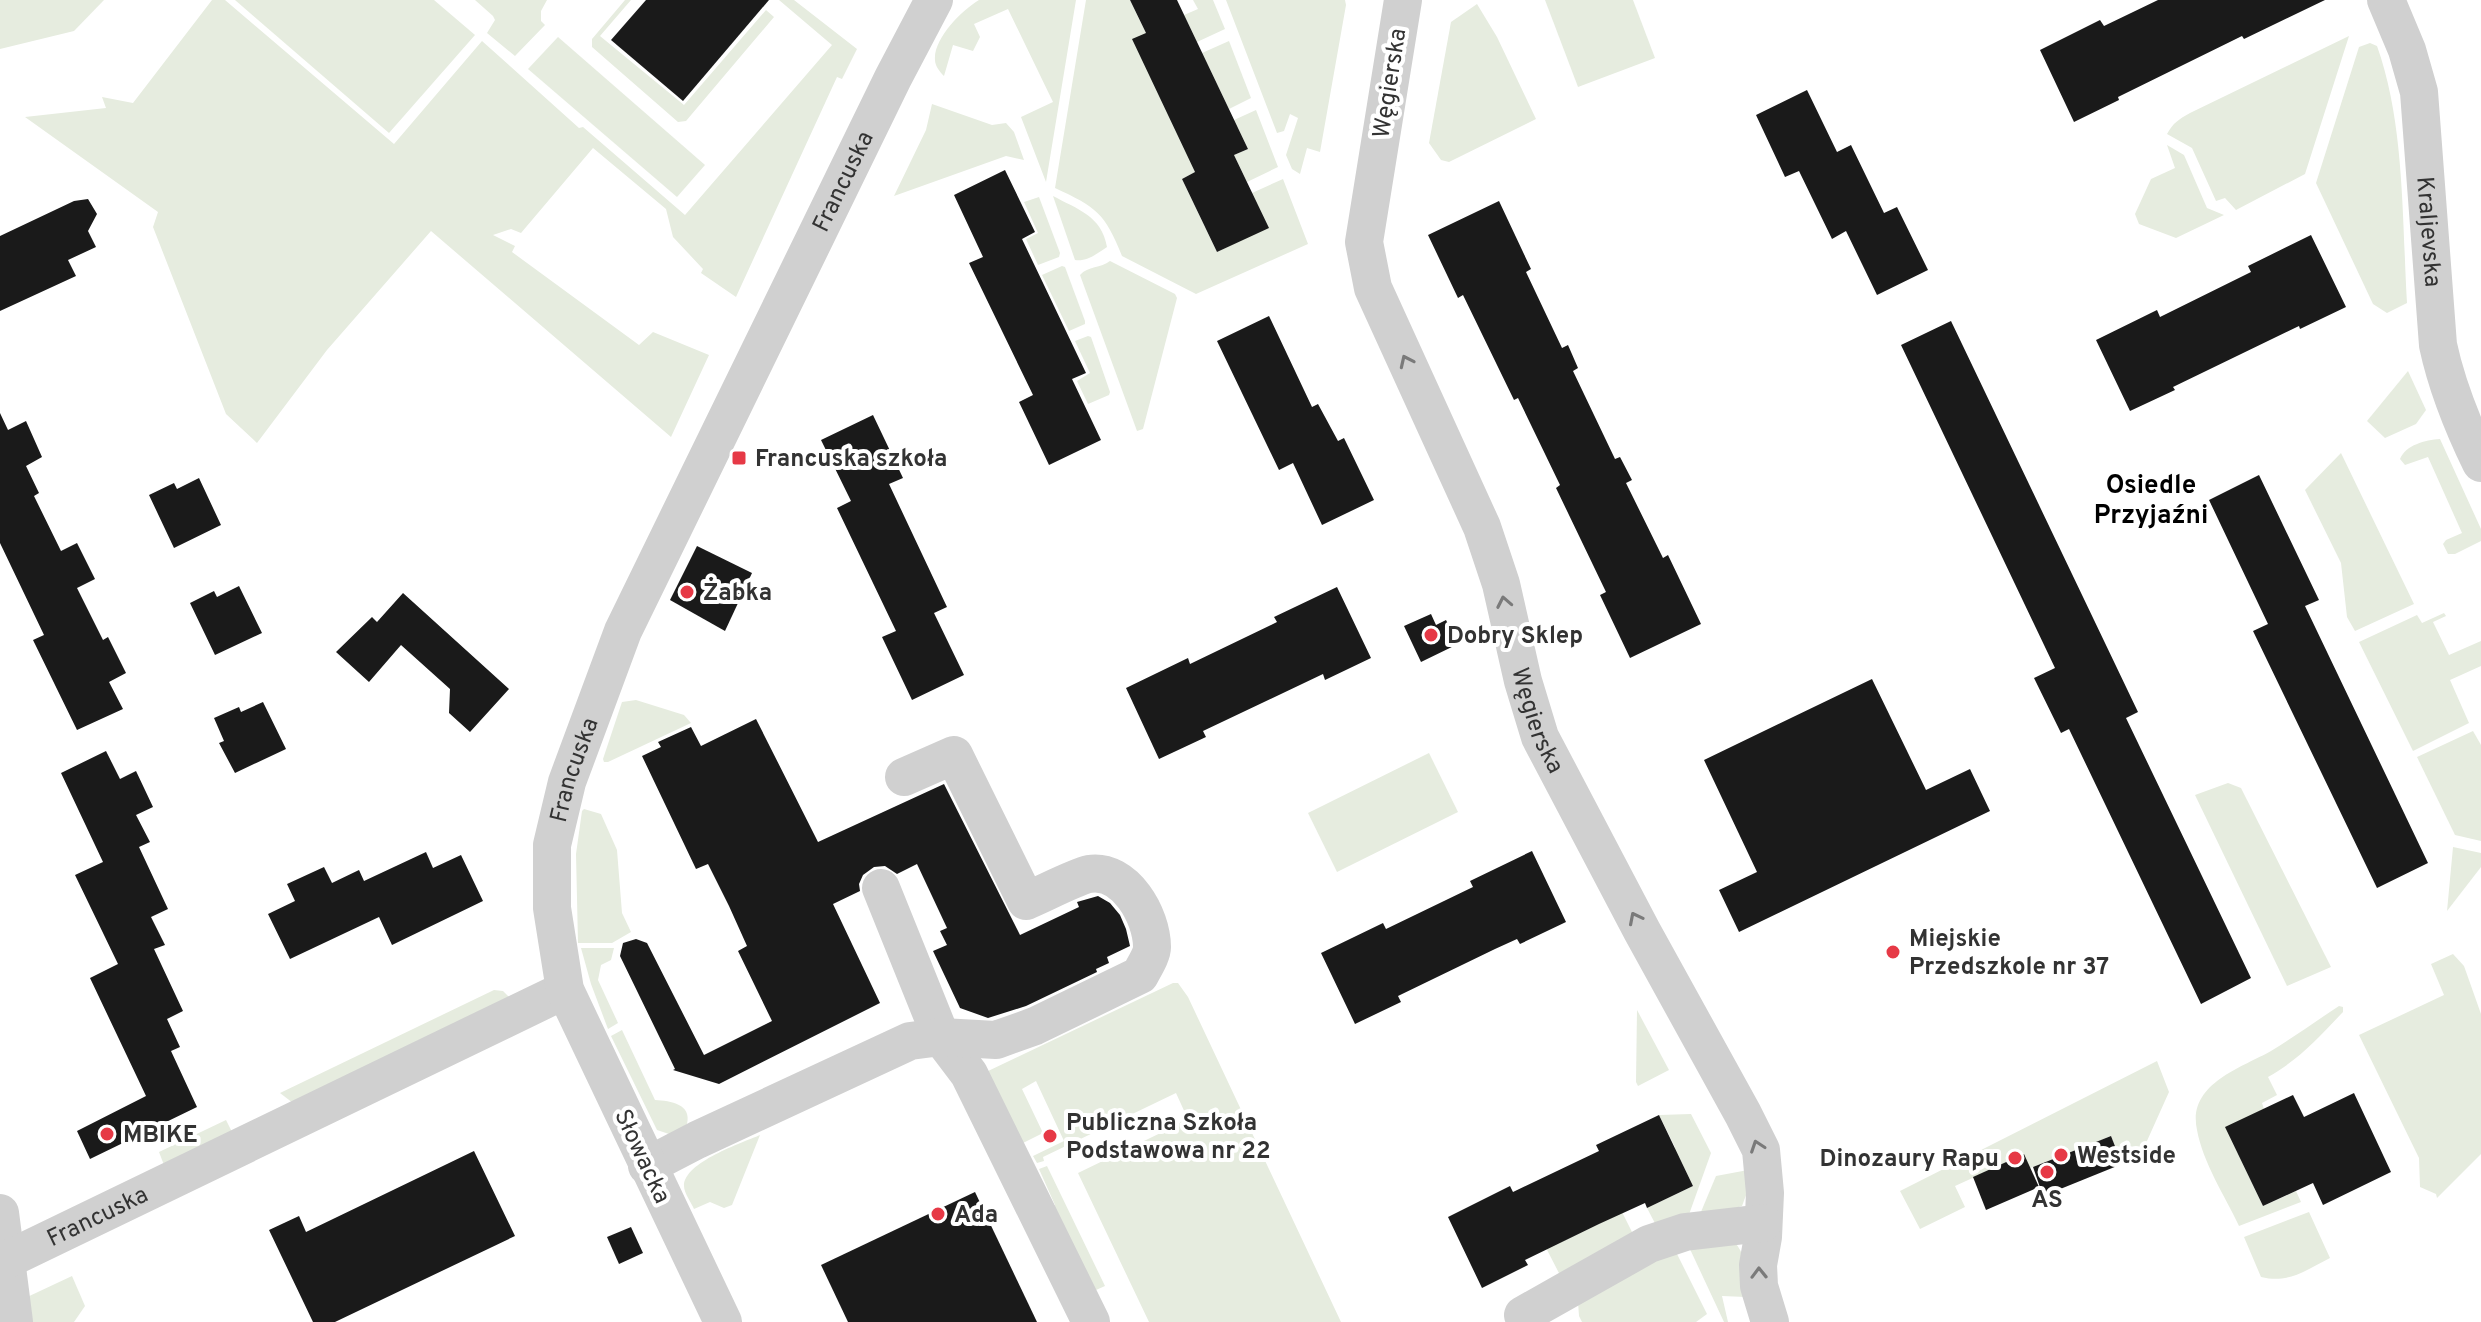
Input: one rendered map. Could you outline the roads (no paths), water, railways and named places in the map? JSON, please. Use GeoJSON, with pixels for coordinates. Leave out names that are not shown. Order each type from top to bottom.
{"type":"FeatureCollection","features":[{"type":"Feature","properties":{"kind":"street","name":"Francuska"},"geometry":{"type":"LineString","coordinates":[[3,1262],[565,990],[552,908],[552,845],[567,782],[614,653],[893,78],[934,0]]}},
{"type":"Feature","properties":{"kind":"street","name":"Węgierska"},"geometry":{"type":"LineString","coordinates":[[1403,0],[1364,242],[1373,288],[1482,527],[1501,584],[1519,667],[1540,737],[1761,1150],[1765,1193],[1759,1286],[1770,1322]]}},
{"type":"Feature","properties":{"kind":"street","name":"Kraljevska"},"geometry":{"type":"LineString","coordinates":[[2386,0],[2407,50],[2419,92],[2438,345],[2458,416],[2481,463]]}},
{"type":"Feature","properties":{"kind":"street"},"geometry":{"type":"LineString","coordinates":[[647,1166],[910,1041],[941,1037],[996,1040],[1035,1026],[1140,975],[1152,949],[1146,919],[1132,893],[1112,877],[1090,874],[1026,901],[954,755],[904,777]]}},
{"type":"Feature","properties":{"kind":"street"},"geometry":{"type":"LineString","coordinates":[[881,888],[941,1037],[969,1074],[1091,1322]]}},
{"type":"Feature","properties":{"kind":"street","name":"Słowacka"},"geometry":{"type":"LineString","coordinates":[[565,990],[723,1322]]}},
{"type":"Feature","properties":{"kind":"street"},"geometry":{"type":"LineString","coordinates":[[0,1213],[3,1262],[14,1322]]}},
{"type":"Feature","properties":{"kind":"street"},"geometry":{"type":"LineString","coordinates":[[1523,1315],[1649,1244],[1685,1232],[1763,1223]]}},
{"type":"Feature","properties":{"kind":"place","name":"Francuska szkoła"},"geometry":{"type":"Point","coordinates":[739,458]}},
{"type":"Feature","properties":{"kind":"place","name":"Żabka"},"geometry":{"type":"Point","coordinates":[687,592]}},
{"type":"Feature","properties":{"kind":"place","name":"Dobry Sklep"},"geometry":{"type":"Point","coordinates":[1431,635]}},
{"type":"Feature","properties":{"kind":"place","name":"Miejskie Przedszkole nr 37"},"geometry":{"type":"Point","coordinates":[1893,952]}},
{"type":"Feature","properties":{"kind":"place","name":"MBIKE"},"geometry":{"type":"Point","coordinates":[107,1134]}},
{"type":"Feature","properties":{"kind":"place","name":"Publiczna Szkoła Podstawowa nr 22"},"geometry":{"type":"Point","coordinates":[1050,1136]}},
{"type":"Feature","properties":{"kind":"place","name":"Westside"},"geometry":{"type":"Point","coordinates":[2061,1155]}},
{"type":"Feature","properties":{"kind":"place","name":"Dinozaury Rapu"},"geometry":{"type":"Point","coordinates":[2015,1158]}},
{"type":"Feature","properties":{"kind":"place","name":"AS"},"geometry":{"type":"Point","coordinates":[2047,1172]}},
{"type":"Feature","properties":{"kind":"place","name":"Ada"},"geometry":{"type":"Point","coordinates":[938,1214]}},
{"type":"Feature","properties":{"kind":"district","name":"Osiedle Przyjaźni"},"geometry":{"type":"Point","coordinates":[2151,499]}}]}
